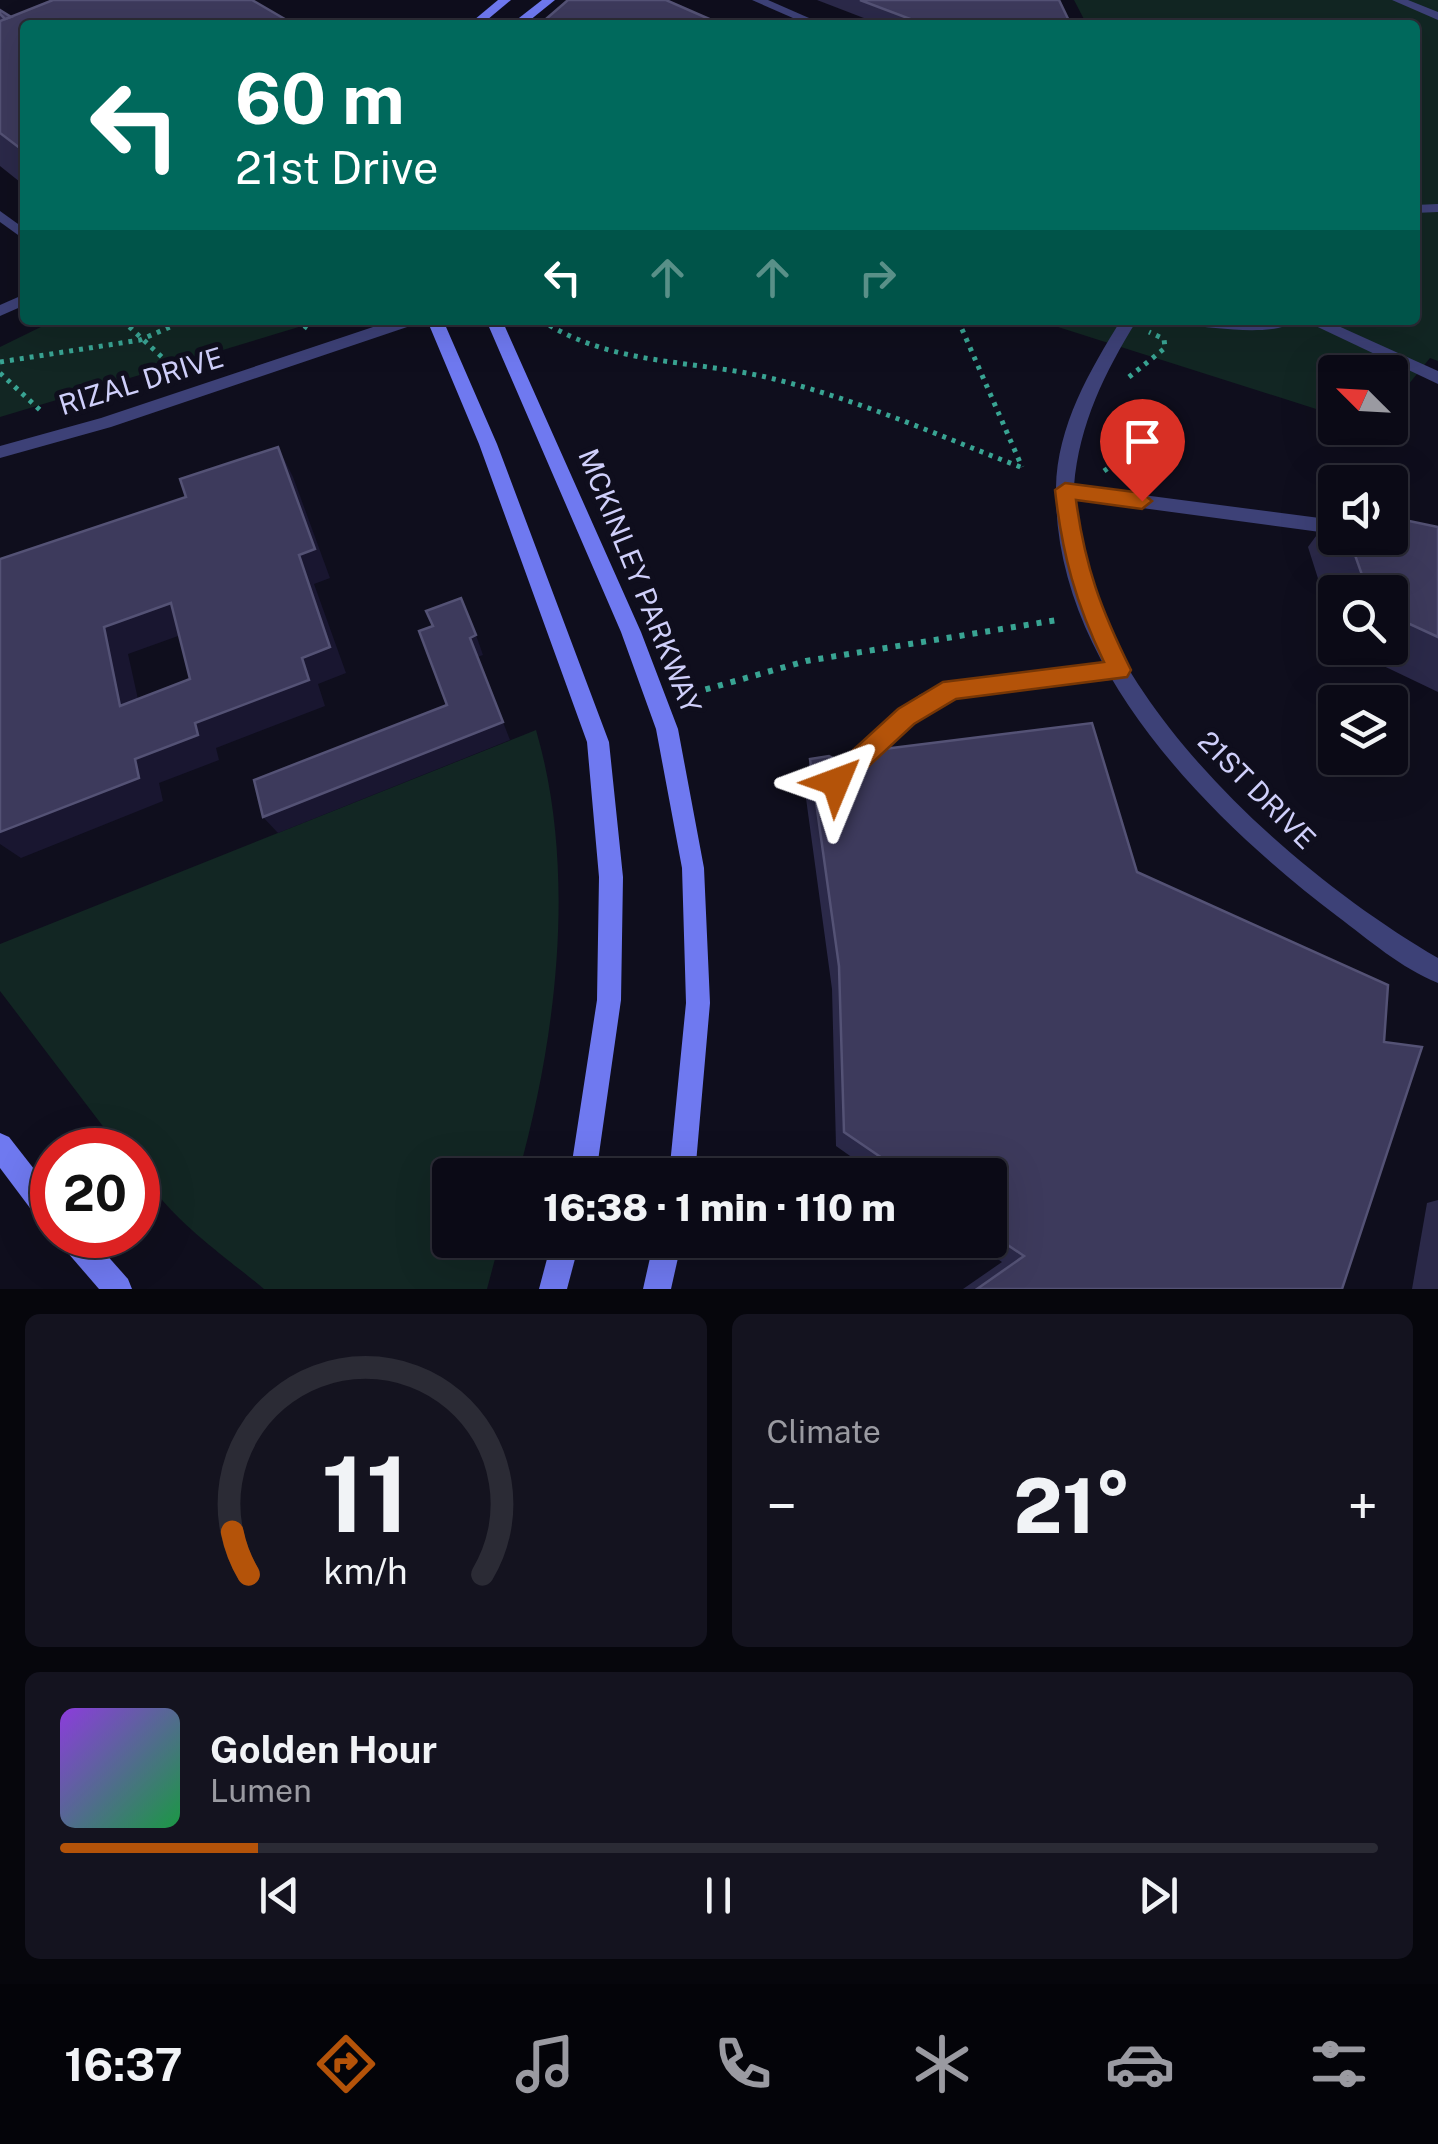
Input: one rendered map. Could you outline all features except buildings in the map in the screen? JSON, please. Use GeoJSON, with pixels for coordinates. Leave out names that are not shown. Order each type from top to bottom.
{"type":"FeatureCollection","features":[{"type":"Feature","properties":{"kind":"main road"},"geometry":{"type":"LineString","coordinates":[[480,20],[504,0]]}},
{"type":"Feature","properties":{"kind":"main road"},"geometry":{"type":"LineString","coordinates":[[523,20],[549,0]]}},
{"type":"Feature","properties":{"kind":"main road"},"geometry":{"type":"LineString","coordinates":[[437,325],[488,444],[598,742],[612,877],[609,1000],[586,1158]]}},
{"type":"Feature","properties":{"kind":"main road","name":"MCKINLEY PARKWAY"},"geometry":{"type":"LineString","coordinates":[[496,325],[631,632],[667,729],[693,868],[698,1003],[684,1158]]}},
{"type":"Feature","properties":{"kind":"main road"},"geometry":{"type":"LineString","coordinates":[[0,1146],[30,1185]]}},
{"type":"Feature","properties":{"kind":"main road"},"geometry":{"type":"LineString","coordinates":[[90,1258],[118,1289]]}},
{"type":"Feature","properties":{"kind":"main road"},"geometry":{"type":"LineString","coordinates":[[552,1289],[561,1258]]}},
{"type":"Feature","properties":{"kind":"main road"},"geometry":{"type":"LineString","coordinates":[[658,1289],[664,1258]]}},
{"type":"Feature","properties":{"kind":"street"},"geometry":{"type":"LineString","coordinates":[[758,0],[807,20]]}},
{"type":"Feature","properties":{"kind":"street"},"geometry":{"type":"LineString","coordinates":[[1398,0],[1438,16]]}},
{"type":"Feature","properties":{"kind":"street"},"geometry":{"type":"LineString","coordinates":[[0,215],[20,232]]}},
{"type":"Feature","properties":{"kind":"street","name":"RIZAL DRIVE"},"geometry":{"type":"LineString","coordinates":[[0,452],[122,417],[395,325]]}},
{"type":"Feature","properties":{"kind":"street","name":"21ST DRIVE"},"geometry":{"type":"LineString","coordinates":[[1125,325],[1086,391],[1066,480],[1072,553],[1086,603],[1119,670],[1167,742],[1232,815],[1320,891],[1438,971]]}},
{"type":"Feature","properties":{"kind":"street"},"geometry":{"type":"LineString","coordinates":[[1322,325],[1438,378]]}},
{"type":"Feature","properties":{"kind":"street"},"geometry":{"type":"LineString","coordinates":[[1066,480],[1318,525]]}},
{"type":"Feature","properties":{"kind":"street"},"geometry":{"type":"LineString","coordinates":[[836,782],[906,716],[951,689],[1119,670]]}},
{"type":"Feature","properties":{"kind":"path"},"geometry":{"type":"LineString","coordinates":[[128,325],[178,372]]}},
{"type":"Feature","properties":{"kind":"path"},"geometry":{"type":"LineString","coordinates":[[0,362],[145,340],[176,325]]}},
{"type":"Feature","properties":{"kind":"path"},"geometry":{"type":"LineString","coordinates":[[303,325],[310,330]]}},
{"type":"Feature","properties":{"kind":"path"},"geometry":{"type":"LineString","coordinates":[[550,325],[586,344],[786,382],[880,412],[1023,468],[960,325]]}},
{"type":"Feature","properties":{"kind":"path"},"geometry":{"type":"LineString","coordinates":[[1126,380],[1166,342],[1133,325]]}},
{"type":"Feature","properties":{"kind":"path"},"geometry":{"type":"LineString","coordinates":[[0,372],[41,411]]}},
{"type":"Feature","properties":{"kind":"path"},"geometry":{"type":"LineString","coordinates":[[1066,480],[1111,466],[1107,420]]}},
{"type":"Feature","properties":{"kind":"path"},"geometry":{"type":"LineString","coordinates":[[693,693],[806,661],[1057,620]]}},
{"type":"Feature","properties":{"kind":"green space"},"geometry":{"type":"Polygon","coordinates":[[[1074,0],[1438,0],[1438,361],[1430,358],[1408,385],[1408,355],[1318,355],[1318,410],[1052,325],[1420,325],[1420,20],[1084,20],[1074,0]]]}},
{"type":"Feature","properties":{"kind":"green space"},"geometry":{"type":"Polygon","coordinates":[[[45,325],[305,325],[0,417],[0,347],[45,325]]]}},
{"type":"Feature","properties":{"kind":"green space"},"geometry":{"type":"Polygon","coordinates":[[[536,730],[549,784],[559,896],[552,1010],[532,1122],[522,1158],[432,1158],[432,1258],[495,1258],[487,1289],[264,1289],[208,1244],[160,1197],[160,1128],[104,1128],[0,991],[0,944],[536,730]]]}},
{"type":"Feature","properties":{"kind":"route"},"geometry":{"type":"LineString","coordinates":[[836,782],[906,716],[926,700],[951,689],[1119,670],[1086,603],[1072,553],[1065,490],[1142,501]]}}]}
